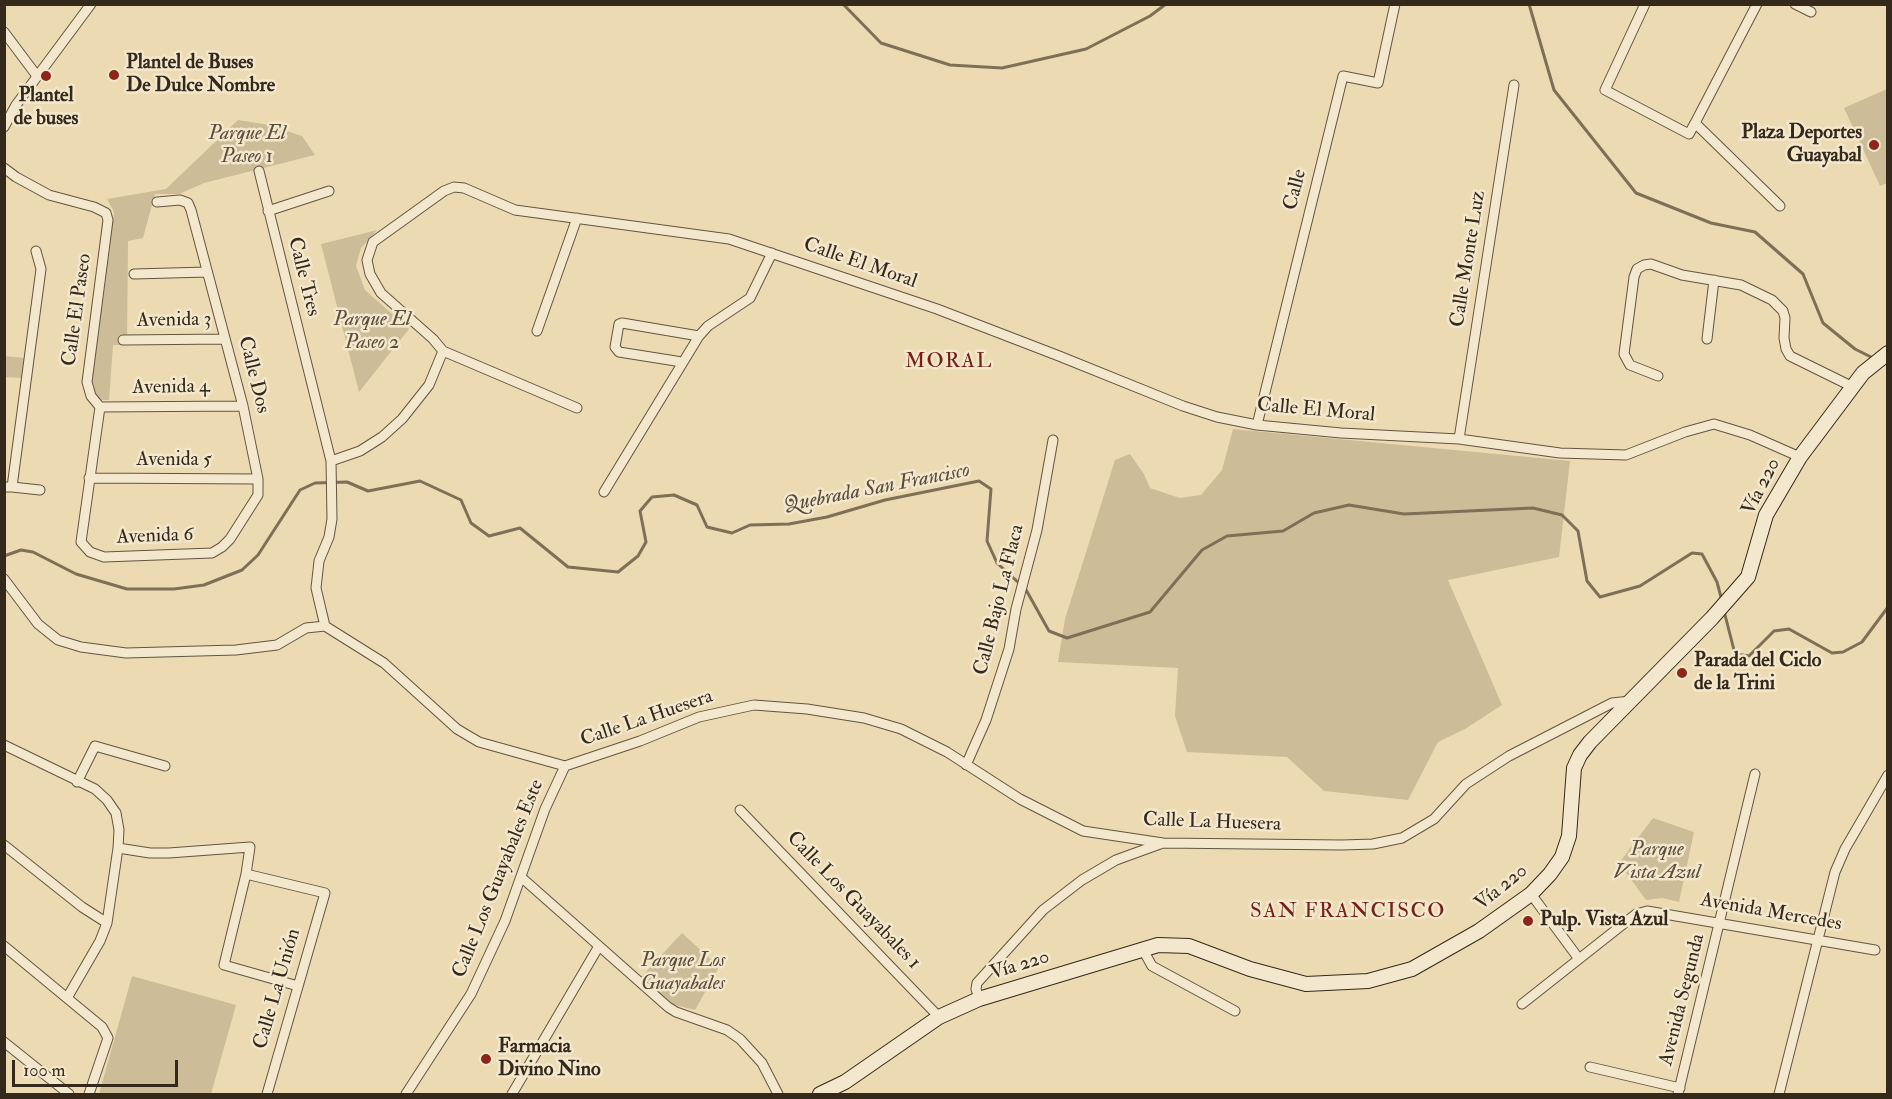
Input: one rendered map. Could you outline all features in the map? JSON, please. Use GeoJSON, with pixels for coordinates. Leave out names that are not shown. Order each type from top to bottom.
{"type":"FeatureCollection","features":[{"type":"Feature","properties":{"kind":"main road","name":"Vía 220"},"geometry":{"type":"LineString","coordinates":[[820,1095],[845,1082],[939,1017],[979,999],[1158,945],[1190,946],[1250,969],[1306,984],[1368,981],[1412,969],[1479,931],[1531,894],[1562,857],[1569,836],[1575,768],[1580,755],[1748,578],[1766,515],[1800,457],[1863,373],[1886,354]]}},
{"type":"Feature","properties":{"kind":"street"},"geometry":{"type":"LineString","coordinates":[[4,127],[16,105],[91,4]]}},
{"type":"Feature","properties":{"kind":"street","name":"Calle"},"geometry":{"type":"LineString","coordinates":[[1257,425],[1343,76],[1378,83],[1395,4]]}},
{"type":"Feature","properties":{"kind":"street"},"geometry":{"type":"LineString","coordinates":[[1645,4],[1605,90],[1689,134],[1758,4]]}},
{"type":"Feature","properties":{"kind":"street"},"geometry":{"type":"LineString","coordinates":[[1795,4],[1811,12]]}},
{"type":"Feature","properties":{"kind":"street"},"geometry":{"type":"LineString","coordinates":[[4,32],[38,76]]}},
{"type":"Feature","properties":{"kind":"street","name":"Calle Monte Luz"},"geometry":{"type":"LineString","coordinates":[[1459,439],[1514,85]]}},
{"type":"Feature","properties":{"kind":"street"},"geometry":{"type":"LineString","coordinates":[[1695,123],[1780,206]]}},
{"type":"Feature","properties":{"kind":"street","name":"Calle El Paseo"},"geometry":{"type":"LineString","coordinates":[[4,168],[49,195],[94,207],[106,213],[108,220],[87,382],[91,396],[100,407]]}},
{"type":"Feature","properties":{"kind":"street","name":"Calle Tres"},"geometry":{"type":"LineString","coordinates":[[258,171],[331,461]]}},
{"type":"Feature","properties":{"kind":"street","name":"Calle El Moral"},"geometry":{"type":"LineString","coordinates":[[443,351],[381,292],[370,274],[367,260],[373,242],[444,191],[454,187],[464,188],[515,210],[729,238],[937,309],[1183,406],[1217,417],[1257,425],[1341,433],[1459,439],[1560,453],[1626,455],[1685,432],[1714,424],[1750,435],[1800,457]]}},
{"type":"Feature","properties":{"kind":"street"},"geometry":{"type":"LineString","coordinates":[[268,210],[329,191]]}},
{"type":"Feature","properties":{"kind":"street","name":"Calle Dos"},"geometry":{"type":"LineString","coordinates":[[157,202],[180,200],[188,203],[191,210],[243,405],[258,479],[258,495],[222,548]]}},
{"type":"Feature","properties":{"kind":"street"},"geometry":{"type":"LineString","coordinates":[[537,331],[577,218]]}},
{"type":"Feature","properties":{"kind":"street"},"geometry":{"type":"LineString","coordinates":[[36,251],[41,269],[8,487],[40,490]]}},
{"type":"Feature","properties":{"kind":"street"},"geometry":{"type":"LineString","coordinates":[[604,492],[699,336],[708,326],[750,298],[772,254]]}},
{"type":"Feature","properties":{"kind":"street"},"geometry":{"type":"LineString","coordinates":[[1658,376],[1630,366],[1624,354],[1634,277],[1637,269],[1651,264],[1682,275],[1741,285],[1772,300],[1783,311],[1784,338],[1790,356],[1853,387]]}},
{"type":"Feature","properties":{"kind":"street"},"geometry":{"type":"LineString","coordinates":[[134,274],[207,272]]}},
{"type":"Feature","properties":{"kind":"street"},"geometry":{"type":"LineString","coordinates":[[1707,339],[1714,280]]}},
{"type":"Feature","properties":{"kind":"street"},"geometry":{"type":"LineString","coordinates":[[682,362],[619,352],[615,347],[619,324],[699,336]]}},
{"type":"Feature","properties":{"kind":"street","name":"Avenida 3"},"geometry":{"type":"LineString","coordinates":[[123,340],[225,339]]}},
{"type":"Feature","properties":{"kind":"street"},"geometry":{"type":"LineString","coordinates":[[4,579],[38,624],[58,640],[81,647],[126,654],[236,650],[277,645],[306,628],[325,626],[316,588],[319,561],[330,537],[333,498],[330,477],[331,461],[360,451],[382,437],[402,419],[429,385],[443,351],[577,408]]}},
{"type":"Feature","properties":{"kind":"street","name":"Avenida 4"},"geometry":{"type":"LineString","coordinates":[[100,407],[243,405]]}},
{"type":"Feature","properties":{"kind":"street"},"geometry":{"type":"LineString","coordinates":[[89,478],[100,407]]}},
{"type":"Feature","properties":{"kind":"street","name":"Calle Bajo La Flaca"},"geometry":{"type":"LineString","coordinates":[[966,765],[986,720],[1005,659],[1037,530],[1053,440]]}},
{"type":"Feature","properties":{"kind":"street","name":"Avenida 5"},"geometry":{"type":"LineString","coordinates":[[89,478],[258,479]]}},
{"type":"Feature","properties":{"kind":"street","name":"Avenida 6"},"geometry":{"type":"LineString","coordinates":[[89,478],[81,542],[90,552],[104,557],[212,553],[222,548]]}},
{"type":"Feature","properties":{"kind":"street","name":"Calle La Huesera"},"geometry":{"type":"LineString","coordinates":[[325,626],[384,663],[429,705],[479,742],[565,766],[640,741],[699,717],[754,705],[807,709],[864,718],[901,729],[924,739],[1020,799],[1083,831],[1163,843],[1342,845],[1372,844],[1402,838],[1434,819],[1467,784],[1509,756],[1612,703],[1630,701]]}},
{"type":"Feature","properties":{"kind":"street"},"geometry":{"type":"LineString","coordinates":[[4,746],[95,789],[116,813],[119,830],[118,848],[107,924],[100,941],[67,998]]}},
{"type":"Feature","properties":{"kind":"street"},"geometry":{"type":"LineString","coordinates":[[77,782],[95,746],[165,766]]}},
{"type":"Feature","properties":{"kind":"street","name":"Calle Los Guayabales Este"},"geometry":{"type":"LineString","coordinates":[[406,1095],[471,994],[505,921],[545,809],[565,766]]}},
{"type":"Feature","properties":{"kind":"street","name":"Avenida Segunda"},"geometry":{"type":"LineString","coordinates":[[1679,1091],[1755,774]]}},
{"type":"Feature","properties":{"kind":"street"},"geometry":{"type":"LineString","coordinates":[[1779,1095],[1835,873],[1845,849],[1887,775]]}},
{"type":"Feature","properties":{"kind":"street","name":"Calle Los Guayabales 1"},"geometry":{"type":"LineString","coordinates":[[740,810],[939,1017]]}},
{"type":"Feature","properties":{"kind":"street"},"geometry":{"type":"LineString","coordinates":[[979,999],[977,983],[1043,910],[1082,880],[1116,860],[1163,843]]}},
{"type":"Feature","properties":{"kind":"street"},"geometry":{"type":"LineString","coordinates":[[4,844],[82,907],[107,924]]}},
{"type":"Feature","properties":{"kind":"street"},"geometry":{"type":"LineString","coordinates":[[118,848],[150,853],[169,853],[250,847],[246,874],[224,965],[298,986]]}},
{"type":"Feature","properties":{"kind":"street","name":"Calle La Unión"},"geometry":{"type":"LineString","coordinates":[[246,874],[324,893],[267,1095]]}},
{"type":"Feature","properties":{"kind":"street"},"geometry":{"type":"LineString","coordinates":[[520,877],[668,1007],[727,1030],[740,1039],[762,1063],[778,1095]]}},
{"type":"Feature","properties":{"kind":"street"},"geometry":{"type":"LineString","coordinates":[[1531,894],[1578,959]]}},
{"type":"Feature","properties":{"kind":"street","name":"Avenida Mercedes"},"geometry":{"type":"LineString","coordinates":[[1522,1004],[1636,914],[1647,911],[1875,950]]}},
{"type":"Feature","properties":{"kind":"street"},"geometry":{"type":"LineString","coordinates":[[4,946],[102,1027],[108,1038],[89,1095]]}},
{"type":"Feature","properties":{"kind":"street"},"geometry":{"type":"LineString","coordinates":[[512,1095],[599,946]]}},
{"type":"Feature","properties":{"kind":"street"},"geometry":{"type":"LineString","coordinates":[[1143,950],[1152,966],[1235,1011]]}},
{"type":"Feature","properties":{"kind":"street"},"geometry":{"type":"LineString","coordinates":[[4,1042],[69,1095]]}},
{"type":"Feature","properties":{"kind":"street"},"geometry":{"type":"LineString","coordinates":[[1590,1067],[1679,1091]]}},
{"type":"Feature","properties":{"kind":"green space","name":"Plaza Deportes Guayabal"},"geometry":{"type":"Polygon","coordinates":[[[1887,89],[1887,183],[1880,186],[1844,108],[1887,89]]]}},
{"type":"Feature","properties":{"kind":"green space","name":"Parque El Paseo 1"},"geometry":{"type":"Polygon","coordinates":[[[238,120],[269,125],[302,136],[315,155],[204,183],[179,194],[155,194],[143,238],[128,241],[127,345],[113,345],[109,400],[101,400],[94,395],[90,379],[114,212],[107,199],[166,189],[238,120]]]}},
{"type":"Feature","properties":{"kind":"green space","name":"Parque El Paseo 2"},"geometry":{"type":"Polygon","coordinates":[[[377,230],[361,248],[356,266],[365,290],[409,329],[359,392],[321,244],[377,230]]]}},
{"type":"Feature","properties":{"kind":"green space"},"geometry":{"type":"Polygon","coordinates":[[[4,356],[24,358],[21,378],[5,377],[4,356]]]}},
{"type":"Feature","properties":{"kind":"green space"},"geometry":{"type":"Polygon","coordinates":[[[1233,429],[1570,461],[1559,557],[1448,580],[1502,705],[1465,729],[1438,742],[1408,800],[1324,791],[1287,757],[1187,752],[1175,716],[1178,668],[1058,662],[1065,619],[1115,460],[1130,454],[1144,474],[1150,488],[1180,498],[1201,495],[1222,470],[1233,429]]]}},
{"type":"Feature","properties":{"kind":"green space","name":"Parque Vista Azul"},"geometry":{"type":"Polygon","coordinates":[[[1653,818],[1694,832],[1679,902],[1662,898],[1646,900],[1619,863],[1653,818]]]}},
{"type":"Feature","properties":{"kind":"green space","name":"Parque Los Guayabales"},"geometry":{"type":"Polygon","coordinates":[[[682,933],[719,967],[695,1010],[675,1005],[640,978],[682,933]]]}},
{"type":"Feature","properties":{"kind":"green space"},"geometry":{"type":"Polygon","coordinates":[[[132,976],[236,1005],[211,1094],[99,1094],[132,976]]]}},
{"type":"Feature","properties":{"kind":"waterway"},"geometry":{"type":"LineString","coordinates":[[843,4],[881,43],[950,65],[1002,68],[1086,49],[1150,16],[1166,4]]}},
{"type":"Feature","properties":{"kind":"waterway"},"geometry":{"type":"LineString","coordinates":[[1529,4],[1554,90],[1636,193],[1711,223],[1755,232],[1803,274],[1823,323],[1855,349],[1875,359]]}},
{"type":"Feature","properties":{"kind":"waterway","name":"Quebrada San Francisco"},"geometry":{"type":"LineString","coordinates":[[4,556],[21,550],[33,552],[76,574],[127,589],[174,589],[204,585],[242,570],[258,555],[300,490],[315,483],[347,482],[368,491],[420,481],[461,500],[471,523],[489,536],[520,528],[568,567],[618,572],[638,556],[646,542],[640,511],[652,497],[674,495],[697,505],[707,527],[732,533],[750,525],[789,524],[827,517],[885,500],[979,481],[991,489],[987,541],[997,563],[1020,584]]}},
{"type":"Feature","properties":{"kind":"waterway","name":"Quebrada San Francisco"},"geometry":{"type":"LineString","coordinates":[[1025,588],[1049,631],[1067,638],[1150,612],[1202,550],[1227,536],[1283,531],[1314,513],[1349,505],[1404,514],[1533,508],[1562,515],[1578,531],[1587,581],[1600,597],[1640,586],[1692,553],[1702,554],[1717,582],[1722,601]]}},
{"type":"Feature","properties":{"kind":"waterway","name":"Quebrada San Francisco"},"geometry":{"type":"LineString","coordinates":[[1724,611],[1735,654],[1749,656],[1774,631],[1789,629],[1832,653],[1843,652],[1862,642],[1888,607]]}},
{"type":"Feature","properties":{"kind":"place","name":"Plantel de Buses De Dulce Nombre"},"geometry":{"type":"Point","coordinates":[114,75]}},
{"type":"Feature","properties":{"kind":"place","name":"Plantel de buses"},"geometry":{"type":"Point","coordinates":[46,76]}},
{"type":"Feature","properties":{"kind":"place","name":"Plaza Deportes Guayabal"},"geometry":{"type":"Point","coordinates":[1874,145]}},
{"type":"Feature","properties":{"kind":"place","name":"Parada del Ciclo de la Trini"},"geometry":{"type":"Point","coordinates":[1682,673]}},
{"type":"Feature","properties":{"kind":"place","name":"Pulp. Vista Azul"},"geometry":{"type":"Point","coordinates":[1528,921]}},
{"type":"Feature","properties":{"kind":"place","name":"Farmacia Divino Nino"},"geometry":{"type":"Point","coordinates":[486,1059]}},
{"type":"Feature","properties":{"kind":"district","name":"MORAL"},"geometry":{"type":"Point","coordinates":[949,362]}},
{"type":"Feature","properties":{"kind":"district","name":"SAN FRANCISCO"},"geometry":{"type":"Point","coordinates":[1348,912]}}]}
